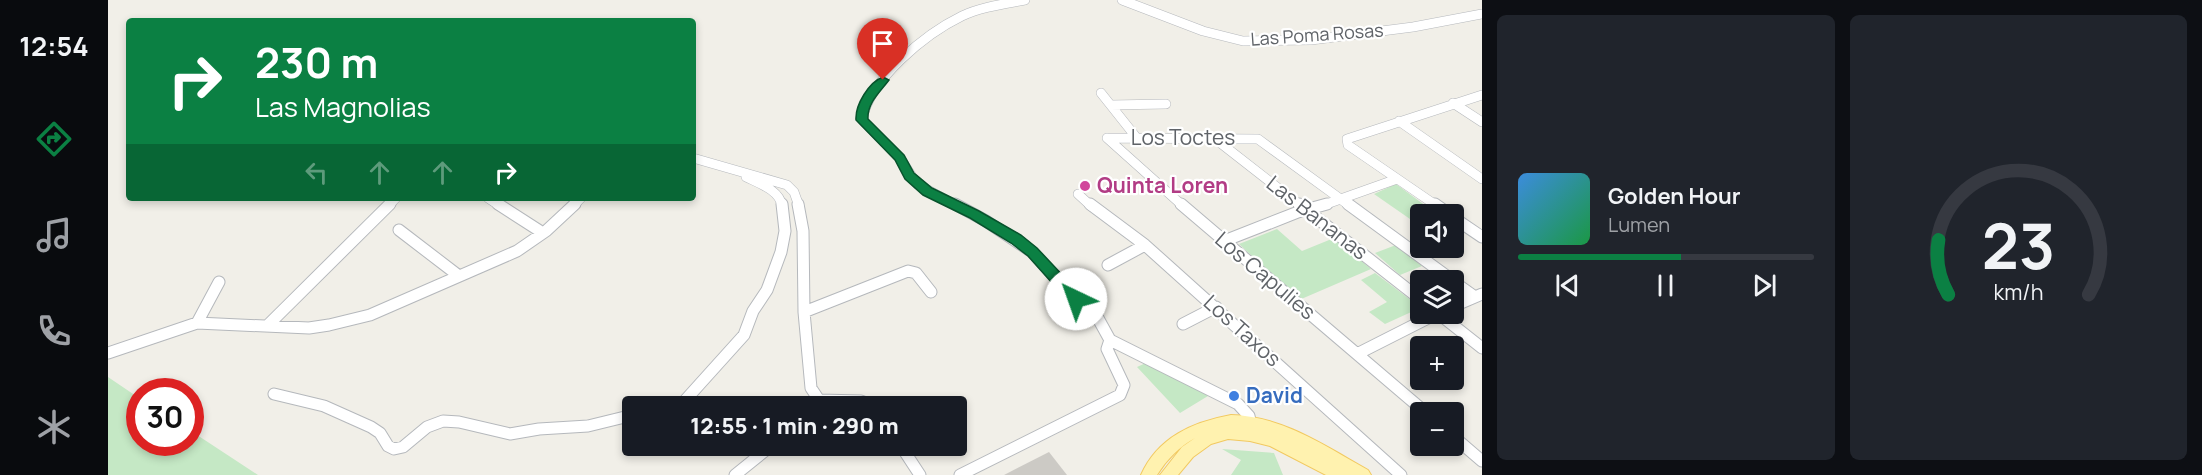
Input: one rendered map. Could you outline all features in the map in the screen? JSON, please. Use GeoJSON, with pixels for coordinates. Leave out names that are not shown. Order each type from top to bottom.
{"type":"FeatureCollection","features":[{"type":"Feature","properties":{"kind":"main road"},"geometry":{"type":"LineString","coordinates":[[1252,428],[1340,475]]}},
{"type":"Feature","properties":{"kind":"main road"},"geometry":{"type":"LineString","coordinates":[[1149,475],[1171,445],[1202,434],[1220,435],[1252,428],[1285,434],[1363,475]]}},
{"type":"Feature","properties":{"kind":"main road"},"geometry":{"type":"LineString","coordinates":[[1168,475],[1186,450],[1202,434]]}},
{"type":"Feature","properties":{"kind":"street"},"geometry":{"type":"LineString","coordinates":[[1025,0],[965,15],[939,31],[906,57],[873,90],[862,113],[862,120],[900,158],[917,184],[986,221],[1032,252],[1071,295],[1098,316],[1110,340],[1238,404],[1245,410],[1252,428]]}},
{"type":"Feature","properties":{"kind":"street","name":"Las Poma Rosas"},"geometry":{"type":"LineString","coordinates":[[1122,0],[1203,31],[1243,41],[1274,42],[1322,38],[1413,27],[1482,14]]}},
{"type":"Feature","properties":{"kind":"street"},"geometry":{"type":"LineString","coordinates":[[1101,93],[1136,137]]}},
{"type":"Feature","properties":{"kind":"street"},"geometry":{"type":"LineString","coordinates":[[1434,204],[1348,146],[1347,139],[1482,95]]}},
{"type":"Feature","properties":{"kind":"street"},"geometry":{"type":"LineString","coordinates":[[1453,103],[1482,122]]}},
{"type":"Feature","properties":{"kind":"street"},"geometry":{"type":"LineString","coordinates":[[1111,105],[1166,104]]}},
{"type":"Feature","properties":{"kind":"street"},"geometry":{"type":"LineString","coordinates":[[1399,121],[1482,178]]}},
{"type":"Feature","properties":{"kind":"street","name":"Las Bananas"},"geometry":{"type":"LineString","coordinates":[[1213,137],[1410,291]]}},
{"type":"Feature","properties":{"kind":"street","name":"Los Toctes"},"geometry":{"type":"LineString","coordinates":[[1107,138],[1258,139],[1342,200]]}},
{"type":"Feature","properties":{"kind":"street","name":"Los Capulies"},"geometry":{"type":"LineString","coordinates":[[1107,138],[1134,164],[1413,402]]}},
{"type":"Feature","properties":{"kind":"street"},"geometry":{"type":"LineString","coordinates":[[696,159],[775,180],[787,185],[794,192],[800,210],[804,312],[814,396]]}},
{"type":"Feature","properties":{"kind":"street"},"geometry":{"type":"LineString","coordinates":[[689,396],[744,335],[753,311],[767,290],[781,252],[785,222],[781,200],[771,190],[747,180],[746,174]]}},
{"type":"Feature","properties":{"kind":"street"},"geometry":{"type":"LineString","coordinates":[[1224,241],[1306,209],[1342,200],[1397,179]]}},
{"type":"Feature","properties":{"kind":"street","name":"Los Taxos"},"geometry":{"type":"LineString","coordinates":[[1078,194],[1103,216],[1126,229],[1145,245],[1401,475]]}},
{"type":"Feature","properties":{"kind":"street"},"geometry":{"type":"LineString","coordinates":[[1342,200],[1438,270]]}},
{"type":"Feature","properties":{"kind":"street"},"geometry":{"type":"LineString","coordinates":[[267,326],[393,201]]}},
{"type":"Feature","properties":{"kind":"street"},"geometry":{"type":"LineString","coordinates":[[493,201],[543,233]]}},
{"type":"Feature","properties":{"kind":"street"},"geometry":{"type":"LineString","coordinates":[[108,353],[197,323],[309,328],[348,321],[395,304],[521,249],[543,233],[578,201]]}},
{"type":"Feature","properties":{"kind":"street"},"geometry":{"type":"LineString","coordinates":[[1464,225],[1482,237]]}},
{"type":"Feature","properties":{"kind":"street"},"geometry":{"type":"LineString","coordinates":[[399,230],[459,276]]}},
{"type":"Feature","properties":{"kind":"street"},"geometry":{"type":"LineString","coordinates":[[1108,265],[1145,245]]}},
{"type":"Feature","properties":{"kind":"street"},"geometry":{"type":"LineString","coordinates":[[804,312],[908,271],[916,273],[931,292]]}},
{"type":"Feature","properties":{"kind":"street"},"geometry":{"type":"LineString","coordinates":[[197,323],[219,282]]}},
{"type":"Feature","properties":{"kind":"street"},"geometry":{"type":"LineString","coordinates":[[1464,288],[1478,296]]}},
{"type":"Feature","properties":{"kind":"street"},"geometry":{"type":"LineString","coordinates":[[1464,302],[1478,296]]}},
{"type":"Feature","properties":{"kind":"street"},"geometry":{"type":"LineString","coordinates":[[1183,324],[1216,307]]}},
{"type":"Feature","properties":{"kind":"street"},"geometry":{"type":"LineString","coordinates":[[1357,354],[1418,324]]}},
{"type":"Feature","properties":{"kind":"street"},"geometry":{"type":"LineString","coordinates":[[1451,324],[1482,348]]}},
{"type":"Feature","properties":{"kind":"street"},"geometry":{"type":"LineString","coordinates":[[960,475],[1120,395],[1124,385],[1107,349],[1110,340]]}},
{"type":"Feature","properties":{"kind":"street"},"geometry":{"type":"LineString","coordinates":[[274,394],[324,406],[376,429],[388,446],[394,449],[403,447],[427,427],[443,421],[459,422],[510,434],[539,429],[588,426],[622,418]]}},
{"type":"Feature","properties":{"kind":"street"},"geometry":{"type":"LineString","coordinates":[[1464,446],[1482,461]]}},
{"type":"Feature","properties":{"kind":"street"},"geometry":{"type":"LineString","coordinates":[[735,475],[759,456]]}},
{"type":"Feature","properties":{"kind":"street"},"geometry":{"type":"LineString","coordinates":[[907,456],[920,475]]}},
{"type":"Feature","properties":{"kind":"green space"},"geometry":{"type":"Polygon","coordinates":[[[1396,184],[1423,204],[1410,204],[1410,219],[1374,194],[1396,184]]]}},
{"type":"Feature","properties":{"kind":"green space"},"geometry":{"type":"Polygon","coordinates":[[[1277,229],[1302,251],[1334,238],[1371,269],[1299,300],[1239,244],[1277,229]]]}},
{"type":"Feature","properties":{"kind":"green space"},"geometry":{"type":"Polygon","coordinates":[[[1396,245],[1422,266],[1400,275],[1375,253],[1396,245]]]}},
{"type":"Feature","properties":{"kind":"green space"},"geometry":{"type":"Polygon","coordinates":[[[1375,273],[1410,299],[1410,313],[1385,324],[1369,312],[1387,302],[1361,280],[1375,273]]]}},
{"type":"Feature","properties":{"kind":"green space"},"geometry":{"type":"Polygon","coordinates":[[[1148,362],[1196,387],[1208,396],[1180,413],[1137,367],[1148,362]]]}},
{"type":"Feature","properties":{"kind":"green space"},"geometry":{"type":"Polygon","coordinates":[[[108,377],[126,389],[126,456],[204,456],[204,440],[258,475],[108,475],[108,377]]]}},
{"type":"Feature","properties":{"kind":"green space"},"geometry":{"type":"Polygon","coordinates":[[[1222,449],[1274,453],[1283,475],[1231,475],[1241,460],[1222,449]]]}},
{"type":"Feature","properties":{"kind":"building"},"geometry":{"type":"Polygon","coordinates":[[[1049,452],[1067,475],[1004,475],[1049,452]]]}},
{"type":"Feature","properties":{"kind":"place","name":"Quinta Loren"},"geometry":{"type":"Point","coordinates":[1085,186]}},
{"type":"Feature","properties":{"kind":"place","name":"David"},"geometry":{"type":"Point","coordinates":[1234,396]}},
{"type":"Feature","properties":{"kind":"route"},"geometry":{"type":"LineString","coordinates":[[883,80],[873,90],[865,104],[862,120],[900,158],[917,184],[975,214],[1016,239],[1041,261],[1076,299]]}}]}
